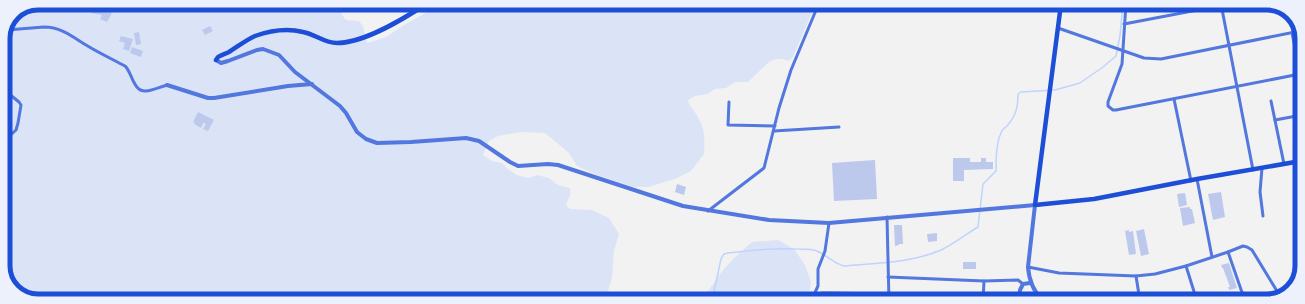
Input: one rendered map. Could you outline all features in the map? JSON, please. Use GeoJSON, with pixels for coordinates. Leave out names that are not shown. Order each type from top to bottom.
{"type":"FeatureCollection","features":[{"type":"Feature","properties":{"kind":"main road"},"geometry":{"type":"LineString","coordinates":[[216,60],[218,57],[253,37],[276,31],[301,31],[332,43],[343,42],[360,38],[388,27],[416,10]]}},
{"type":"Feature","properties":{"kind":"main road"},"geometry":{"type":"LineString","coordinates":[[1060,10],[1035,205],[1094,199],[1191,180],[1295,162]]}},
{"type":"Feature","properties":{"kind":"street"},"geometry":{"type":"LineString","coordinates":[[708,211],[764,168],[779,108],[792,70],[817,10]]}},
{"type":"Feature","properties":{"kind":"street"},"geometry":{"type":"LineString","coordinates":[[1125,10],[1122,64],[1108,102],[1108,106],[1116,110],[1295,75]]}},
{"type":"Feature","properties":{"kind":"street"},"geometry":{"type":"LineString","coordinates":[[1124,24],[1192,10]]}},
{"type":"Feature","properties":{"kind":"street"},"geometry":{"type":"LineString","coordinates":[[1222,10],[1253,170]]}},
{"type":"Feature","properties":{"kind":"street"},"geometry":{"type":"LineString","coordinates":[[12,30],[50,27],[62,30],[87,46],[128,68],[137,88],[146,92],[167,85],[208,98],[214,98],[288,86],[312,84]]}},
{"type":"Feature","properties":{"kind":"street"},"geometry":{"type":"LineString","coordinates":[[1058,28],[1144,58],[1161,59],[1292,33],[1295,48]]}},
{"type":"Feature","properties":{"kind":"street"},"geometry":{"type":"LineString","coordinates":[[216,60],[221,63],[263,49],[279,55],[296,72],[343,109],[356,132],[366,139],[377,143],[466,138],[479,141],[518,166],[548,164],[558,165],[683,206],[708,211],[770,220],[830,223],[1035,205],[1028,267],[1030,283],[1037,294]]}},
{"type":"Feature","properties":{"kind":"street"},"geometry":{"type":"LineString","coordinates":[[10,95],[21,105],[16,130],[10,136]]}},
{"type":"Feature","properties":{"kind":"street"},"geometry":{"type":"LineString","coordinates":[[1174,99],[1191,180]]}},
{"type":"Feature","properties":{"kind":"street"},"geometry":{"type":"LineString","coordinates":[[1271,101],[1284,164]]}},
{"type":"Feature","properties":{"kind":"street"},"geometry":{"type":"LineString","coordinates":[[729,102],[728,125],[775,126]]}},
{"type":"Feature","properties":{"kind":"street"},"geometry":{"type":"LineString","coordinates":[[1275,120],[1295,117]]}},
{"type":"Feature","properties":{"kind":"street"},"geometry":{"type":"LineString","coordinates":[[774,131],[839,127]]}},
{"type":"Feature","properties":{"kind":"street"},"geometry":{"type":"LineString","coordinates":[[1262,168],[1260,192],[1263,216]]}},
{"type":"Feature","properties":{"kind":"street"},"geometry":{"type":"LineString","coordinates":[[1197,179],[1212,257]]}},
{"type":"Feature","properties":{"kind":"street"},"geometry":{"type":"LineString","coordinates":[[822,294],[889,294],[887,218]]}},
{"type":"Feature","properties":{"kind":"street"},"geometry":{"type":"LineString","coordinates":[[814,294],[818,286],[818,269],[825,251],[830,223]]}},
{"type":"Feature","properties":{"kind":"street"},"geometry":{"type":"LineString","coordinates":[[1028,267],[1059,273],[1136,276],[1155,274],[1186,266],[1243,246],[1252,250],[1277,292]]}},
{"type":"Feature","properties":{"kind":"street"},"geometry":{"type":"LineString","coordinates":[[1228,252],[1243,294]]}},
{"type":"Feature","properties":{"kind":"street"},"geometry":{"type":"LineString","coordinates":[[1186,266],[1195,294]]}},
{"type":"Feature","properties":{"kind":"street"},"geometry":{"type":"LineString","coordinates":[[1136,276],[1139,294]]}},
{"type":"Feature","properties":{"kind":"street"},"geometry":{"type":"LineString","coordinates":[[888,277],[984,281],[1018,280],[1023,284],[1030,283]]}},
{"type":"Feature","properties":{"kind":"street"},"geometry":{"type":"LineString","coordinates":[[983,294],[984,281]]}},
{"type":"Feature","properties":{"kind":"street"},"geometry":{"type":"LineString","coordinates":[[1020,294],[1023,284]]}},
{"type":"Feature","properties":{"kind":"shaded area"},"geometry":{"type":"Polygon","coordinates":[[[38,10],[341,10],[342,15],[346,20],[359,21],[363,26],[367,43],[386,37],[431,10],[813,10],[793,57],[789,61],[776,59],[769,62],[748,82],[735,82],[726,88],[715,89],[708,94],[695,96],[688,100],[703,129],[704,154],[691,171],[675,179],[648,187],[633,187],[597,175],[577,166],[569,153],[545,133],[520,132],[498,136],[489,141],[483,155],[492,161],[502,163],[517,175],[529,178],[537,175],[549,178],[558,185],[570,188],[570,196],[566,206],[571,209],[592,210],[609,218],[619,234],[614,251],[612,278],[607,294],[38,294],[24,290],[15,281],[10,267],[10,38],[12,28],[18,18],[28,12],[38,10]]]}},
{"type":"Feature","properties":{"kind":"shaded area"},"geometry":{"type":"Polygon","coordinates":[[[1164,10],[1181,10],[1165,13],[1164,10]]]}},
{"type":"Feature","properties":{"kind":"shaded area"},"geometry":{"type":"Polygon","coordinates":[[[778,240],[794,249],[805,265],[811,282],[809,294],[707,294],[723,270],[752,242],[778,240]]]}},
{"type":"Feature","properties":{"kind":"building"},"geometry":{"type":"Polygon","coordinates":[[[92,10],[109,10],[112,13],[107,22],[100,19],[102,15],[91,13],[92,10]]]}},
{"type":"Feature","properties":{"kind":"building"},"geometry":{"type":"Polygon","coordinates":[[[210,26],[213,31],[205,35],[202,30],[210,26]]]}},
{"type":"Feature","properties":{"kind":"building"},"geometry":{"type":"Polygon","coordinates":[[[139,32],[141,44],[136,45],[134,33],[139,32]]]}},
{"type":"Feature","properties":{"kind":"building"},"geometry":{"type":"Polygon","coordinates":[[[121,36],[133,39],[129,51],[123,49],[125,43],[119,41],[121,36]]]}},
{"type":"Feature","properties":{"kind":"building"},"geometry":{"type":"Polygon","coordinates":[[[132,47],[143,51],[141,57],[130,53],[132,47]]]}},
{"type":"Feature","properties":{"kind":"building"},"geometry":{"type":"Polygon","coordinates":[[[198,112],[214,120],[208,131],[203,129],[206,124],[203,123],[201,128],[194,124],[195,123],[193,122],[198,112]]]}},
{"type":"Feature","properties":{"kind":"building"},"geometry":{"type":"Polygon","coordinates":[[[953,158],[970,158],[970,162],[981,162],[981,158],[986,158],[986,162],[993,162],[993,169],[964,170],[964,181],[953,181],[953,158]]]}},
{"type":"Feature","properties":{"kind":"building"},"geometry":{"type":"Polygon","coordinates":[[[875,160],[877,199],[834,201],[832,163],[875,160]]]}},
{"type":"Feature","properties":{"kind":"building"},"geometry":{"type":"Polygon","coordinates":[[[677,184],[686,187],[684,195],[675,192],[677,184]]]}},
{"type":"Feature","properties":{"kind":"building"},"geometry":{"type":"Polygon","coordinates":[[[1221,192],[1225,217],[1213,220],[1208,194],[1221,192]]]}},
{"type":"Feature","properties":{"kind":"building"},"geometry":{"type":"Polygon","coordinates":[[[1185,193],[1187,205],[1179,207],[1177,194],[1185,193]]]}},
{"type":"Feature","properties":{"kind":"building"},"geometry":{"type":"Polygon","coordinates":[[[1190,207],[1190,209],[1192,209],[1195,223],[1183,226],[1180,208],[1190,207]]]}},
{"type":"Feature","properties":{"kind":"building"},"geometry":{"type":"Polygon","coordinates":[[[894,225],[902,225],[903,244],[895,246],[894,225]]]}},
{"type":"Feature","properties":{"kind":"building"},"geometry":{"type":"Polygon","coordinates":[[[1144,229],[1149,254],[1141,256],[1136,231],[1144,229]]]}},
{"type":"Feature","properties":{"kind":"building"},"geometry":{"type":"Polygon","coordinates":[[[1129,230],[1129,232],[1133,231],[1136,254],[1129,255],[1125,231],[1129,230]]]}},
{"type":"Feature","properties":{"kind":"building"},"geometry":{"type":"Polygon","coordinates":[[[937,233],[937,241],[928,242],[927,234],[937,233]]]}},
{"type":"Feature","properties":{"kind":"building"},"geometry":{"type":"Polygon","coordinates":[[[963,262],[976,262],[976,269],[963,269],[963,262]]]}},
{"type":"Feature","properties":{"kind":"building"},"geometry":{"type":"Polygon","coordinates":[[[1229,263],[1237,288],[1229,290],[1228,287],[1230,287],[1221,265],[1229,263]]]}},
{"type":"Feature","properties":{"kind":"waterway"},"geometry":{"type":"LineString","coordinates":[[714,294],[721,259],[724,254],[762,250],[805,249],[818,251],[836,263],[844,266],[893,262],[918,258],[941,250],[978,227],[983,184],[996,171],[999,137],[1014,115],[1018,103],[1018,94],[1021,92],[1055,90],[1080,83],[1103,67],[1116,56],[1122,10]]}}]}
